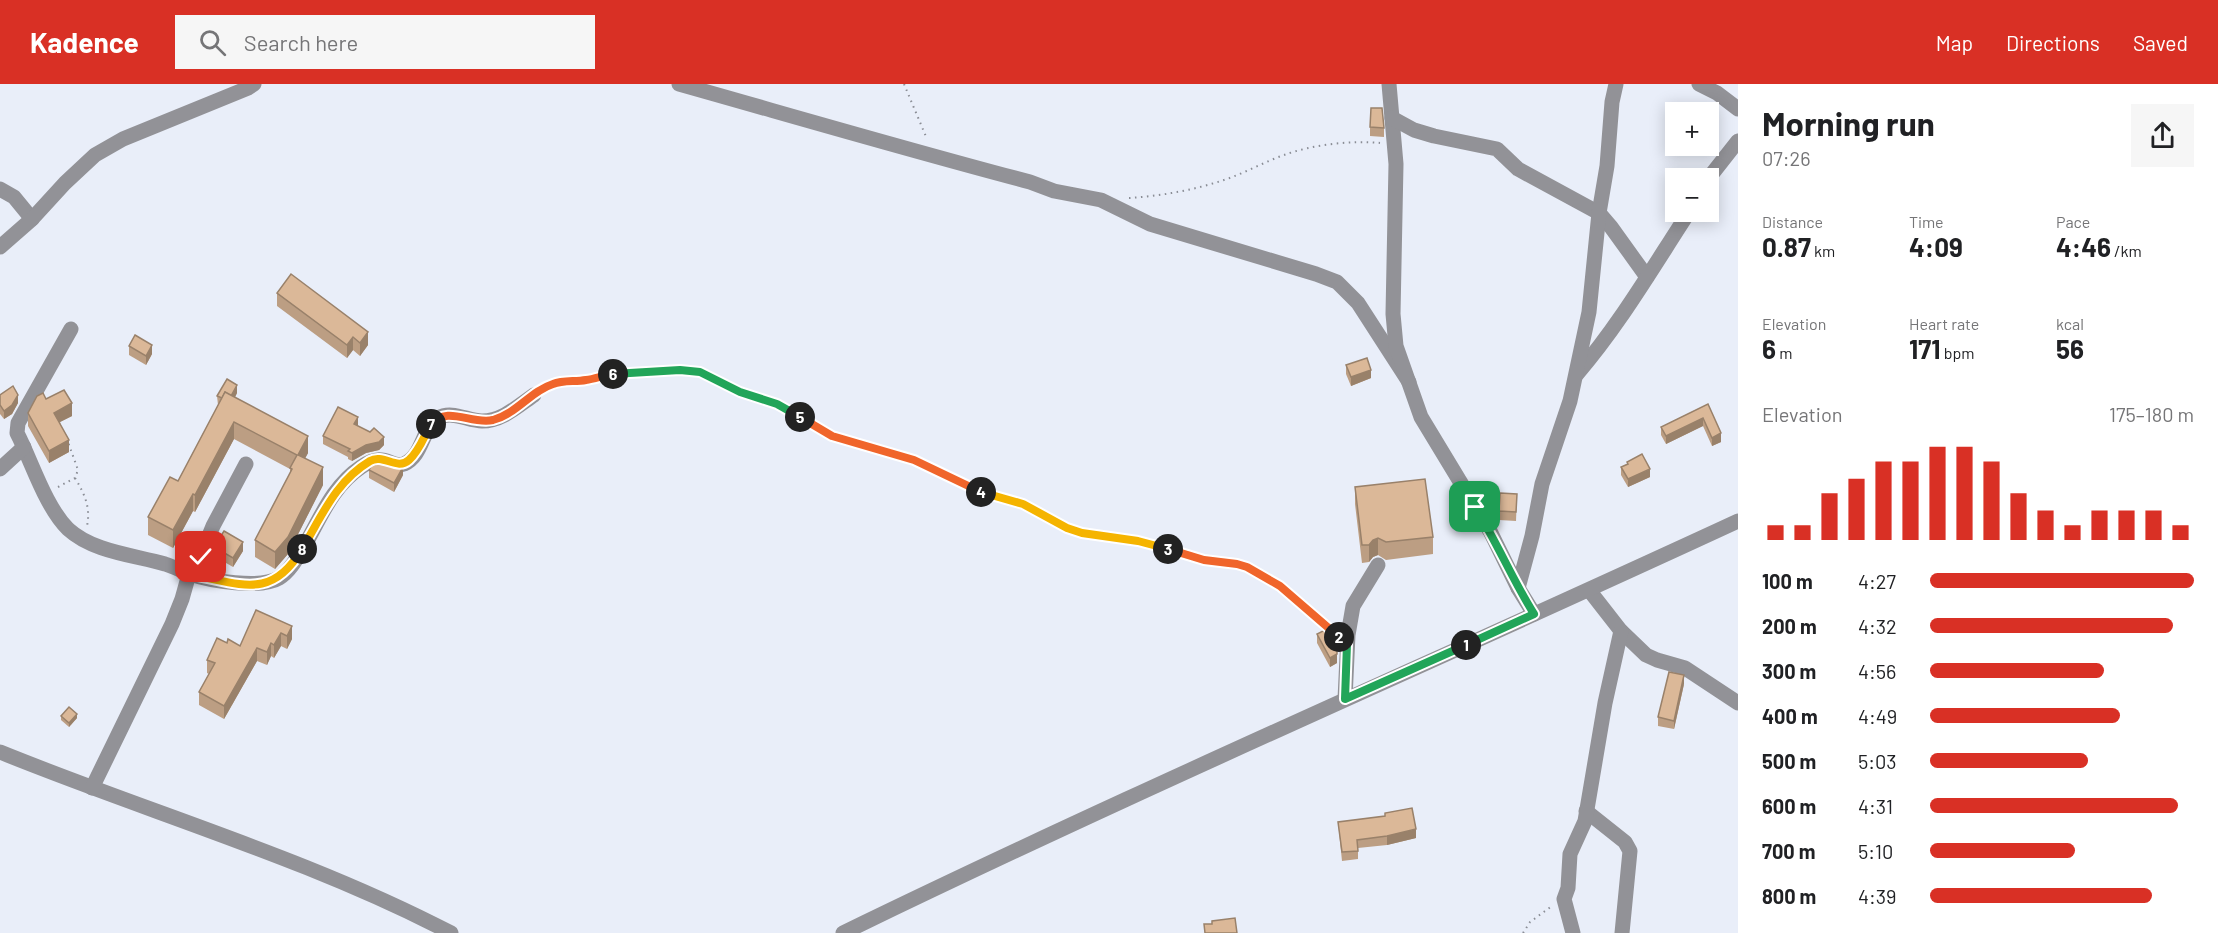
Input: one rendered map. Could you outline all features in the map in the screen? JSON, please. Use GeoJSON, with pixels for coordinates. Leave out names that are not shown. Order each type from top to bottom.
{"type":"FeatureCollection","features":[{"type":"Feature","properties":{"kind":"street"},"geometry":{"type":"LineString","coordinates":[[0,247],[32,219],[65,183],[95,156],[123,139],[254,84]]}},
{"type":"Feature","properties":{"kind":"street"},"geometry":{"type":"LineString","coordinates":[[679,84],[1030,182],[1054,191],[1101,200],[1150,224],[1336,282],[1358,303],[1409,382]]}},
{"type":"Feature","properties":{"kind":"street"},"geometry":{"type":"LineString","coordinates":[[1389,84],[1396,164],[1393,314],[1396,346],[1421,417],[1490,531],[1518,588],[1534,614]]}},
{"type":"Feature","properties":{"kind":"street"},"geometry":{"type":"LineString","coordinates":[[1518,588],[1532,536],[1542,484],[1570,402],[1589,312],[1599,213],[1607,166],[1612,102],[1616,84]]}},
{"type":"Feature","properties":{"kind":"street"},"geometry":{"type":"LineString","coordinates":[[1699,84],[1717,93],[1738,109]]}},
{"type":"Feature","properties":{"kind":"street"},"geometry":{"type":"LineString","coordinates":[[1392,118],[1414,130],[1434,136],[1497,149],[1518,169],[1599,213],[1647,277]]}},
{"type":"Feature","properties":{"kind":"street"},"geometry":{"type":"LineString","coordinates":[[1717,168],[1738,141]]}},
{"type":"Feature","properties":{"kind":"street"},"geometry":{"type":"LineString","coordinates":[[0,189],[14,197],[32,219]]}},
{"type":"Feature","properties":{"kind":"street"},"geometry":{"type":"LineString","coordinates":[[1575,377],[1630,306],[1683,222]]}},
{"type":"Feature","properties":{"kind":"street"},"geometry":{"type":"LineString","coordinates":[[71,329],[18,423],[17,434],[56,513],[68,528],[97,546],[167,564],[191,574],[255,585],[280,578],[293,565],[335,491],[360,467],[374,459],[382,459],[399,465],[404,464],[417,451],[431,424],[440,417],[446,415],[482,421],[492,420],[511,411],[534,395]]}},
{"type":"Feature","properties":{"kind":"street"},"geometry":{"type":"LineString","coordinates":[[0,468],[24,447]]}},
{"type":"Feature","properties":{"kind":"street"},"geometry":{"type":"LineString","coordinates":[[92,788],[172,624],[213,526],[246,464]]}},
{"type":"Feature","properties":{"kind":"street"},"geometry":{"type":"LineString","coordinates":[[843,933],[1345,699],[1738,521]]}},
{"type":"Feature","properties":{"kind":"street"},"geometry":{"type":"LineString","coordinates":[[1345,699],[1347,644],[1353,606],[1378,565]]}},
{"type":"Feature","properties":{"kind":"street"},"geometry":{"type":"LineString","coordinates":[[1589,590],[1621,631],[1646,655],[1685,668],[1738,703]]}},
{"type":"Feature","properties":{"kind":"street"},"geometry":{"type":"LineString","coordinates":[[1573,933],[1564,899],[1568,888],[1570,854],[1581,834],[1621,631]]}},
{"type":"Feature","properties":{"kind":"street"},"geometry":{"type":"LineString","coordinates":[[0,752],[326,874],[451,933]]}},
{"type":"Feature","properties":{"kind":"street"},"geometry":{"type":"LineString","coordinates":[[1586,811],[1625,842],[1630,852],[1622,933]]}},
{"type":"Feature","properties":{"kind":"path"},"geometry":{"type":"LineString","coordinates":[[904,84],[924,134],[942,159]]}},
{"type":"Feature","properties":{"kind":"path"},"geometry":{"type":"LineString","coordinates":[[1124,198],[1158,196],[1224,180],[1286,154],[1315,148],[1365,142],[1394,145]]}},
{"type":"Feature","properties":{"kind":"path"},"geometry":{"type":"LineString","coordinates":[[534,395],[552,384],[608,375],[680,370],[700,372],[740,392],[777,404],[832,436],[914,460],[982,492],[1023,504],[1067,528],[1082,533],[1149,543],[1204,560],[1247,567],[1280,586],[1347,644]]}},
{"type":"Feature","properties":{"kind":"path"},"geometry":{"type":"LineString","coordinates":[[46,494],[75,478],[78,470],[66,438]]}},
{"type":"Feature","properties":{"kind":"path"},"geometry":{"type":"LineString","coordinates":[[75,478],[86,501],[89,516],[81,538]]}},
{"type":"Feature","properties":{"kind":"path"},"geometry":{"type":"LineString","coordinates":[[1523,933],[1530,922],[1554,905],[1568,888]]}},
{"type":"Feature","properties":{"kind":"building"},"geometry":{"type":"Polygon","coordinates":[[[1371,108],[1382,108],[1384,128],[1370,127],[1371,108]]]}},
{"type":"Feature","properties":{"kind":"building"},"geometry":{"type":"Polygon","coordinates":[[[291,274],[368,332],[360,343],[353,337],[347,345],[277,293],[291,274]]]}},
{"type":"Feature","properties":{"kind":"building"},"geometry":{"type":"Polygon","coordinates":[[[135,335],[152,345],[146,356],[129,346],[135,335]]]}},
{"type":"Feature","properties":{"kind":"building"},"geometry":{"type":"Polygon","coordinates":[[[1367,358],[1371,370],[1351,377],[1346,365],[1367,358]]]}},
{"type":"Feature","properties":{"kind":"building"},"geometry":{"type":"Polygon","coordinates":[[[227,379],[237,385],[231,396],[225,392],[222,398],[217,396],[227,379]]]}},
{"type":"Feature","properties":{"kind":"building"},"geometry":{"type":"Polygon","coordinates":[[[13,386],[18,395],[12,405],[4,411],[0,405],[0,395],[13,386]]]}},
{"type":"Feature","properties":{"kind":"building"},"geometry":{"type":"Polygon","coordinates":[[[64,390],[72,403],[54,413],[69,440],[49,451],[28,413],[37,396],[43,393],[46,399],[64,390]]]}},
{"type":"Feature","properties":{"kind":"building"},"geometry":{"type":"Polygon","coordinates":[[[225,392],[308,436],[298,455],[323,467],[288,537],[275,552],[255,540],[297,455],[234,422],[195,495],[193,494],[173,530],[148,517],[170,477],[178,481],[225,392]]]}},
{"type":"Feature","properties":{"kind":"building"},"geometry":{"type":"Polygon","coordinates":[[[1708,404],[1721,433],[1712,438],[1703,418],[1666,436],[1661,427],[1708,404]]]}},
{"type":"Feature","properties":{"kind":"building"},"geometry":{"type":"Polygon","coordinates":[[[338,407],[358,417],[354,424],[370,432],[374,428],[384,437],[379,442],[366,445],[352,453],[348,451],[350,449],[323,436],[338,407]]]}},
{"type":"Feature","properties":{"kind":"building"},"geometry":{"type":"Polygon","coordinates":[[[1642,454],[1650,469],[1628,479],[1621,467],[1642,454]]]}},
{"type":"Feature","properties":{"kind":"building"},"geometry":{"type":"Polygon","coordinates":[[[381,461],[403,467],[394,483],[369,470],[373,463],[381,461]]]}},
{"type":"Feature","properties":{"kind":"building"},"geometry":{"type":"Polygon","coordinates":[[[1425,479],[1433,537],[1386,542],[1378,538],[1369,545],[1362,545],[1355,487],[1425,479]]]}},
{"type":"Feature","properties":{"kind":"building"},"geometry":{"type":"Polygon","coordinates":[[[1500,493],[1517,494],[1516,512],[1499,511],[1500,493]]]}},
{"type":"Feature","properties":{"kind":"building"},"geometry":{"type":"Polygon","coordinates":[[[224,531],[243,542],[233,558],[214,547],[224,531]]]}},
{"type":"Feature","properties":{"kind":"building"},"geometry":{"type":"Polygon","coordinates":[[[256,610],[292,626],[287,636],[281,633],[274,645],[271,643],[267,652],[257,648],[224,706],[199,692],[215,663],[207,660],[217,638],[227,643],[228,639],[240,646],[256,610]]]}},
{"type":"Feature","properties":{"kind":"building"},"geometry":{"type":"Polygon","coordinates":[[[1329,628],[1337,644],[1337,654],[1330,658],[1317,634],[1329,628]]]}},
{"type":"Feature","properties":{"kind":"building"},"geometry":{"type":"Polygon","coordinates":[[[1669,672],[1684,675],[1674,721],[1658,717],[1669,672]]]}},
{"type":"Feature","properties":{"kind":"building"},"geometry":{"type":"Polygon","coordinates":[[[69,707],[77,714],[69,723],[61,716],[69,707]]]}},
{"type":"Feature","properties":{"kind":"building"},"geometry":{"type":"Polygon","coordinates":[[[1412,808],[1416,829],[1357,840],[1358,851],[1342,852],[1338,822],[1385,816],[1385,813],[1412,808]]]}},
{"type":"Feature","properties":{"kind":"building"},"geometry":{"type":"Polygon","coordinates":[[[1235,918],[1237,933],[1205,933],[1204,924],[1235,918]]]}},
{"type":"Feature","properties":{"kind":"route"},"geometry":{"type":"LineString","coordinates":[[201,557],[193,575],[255,585],[280,578],[293,565],[324,509],[343,482],[360,467],[374,459],[382,459],[399,465],[404,464],[417,451],[431,424],[440,417],[453,415],[473,420],[492,420],[511,411],[552,384],[561,382],[632,372],[680,370],[700,372],[740,392],[777,404],[832,436],[914,460],[996,498],[1023,504],[1067,528],[1082,533],[1149,543],[1204,560],[1247,567],[1280,586],[1347,644],[1345,699],[1534,614],[1475,507]]}}]}
